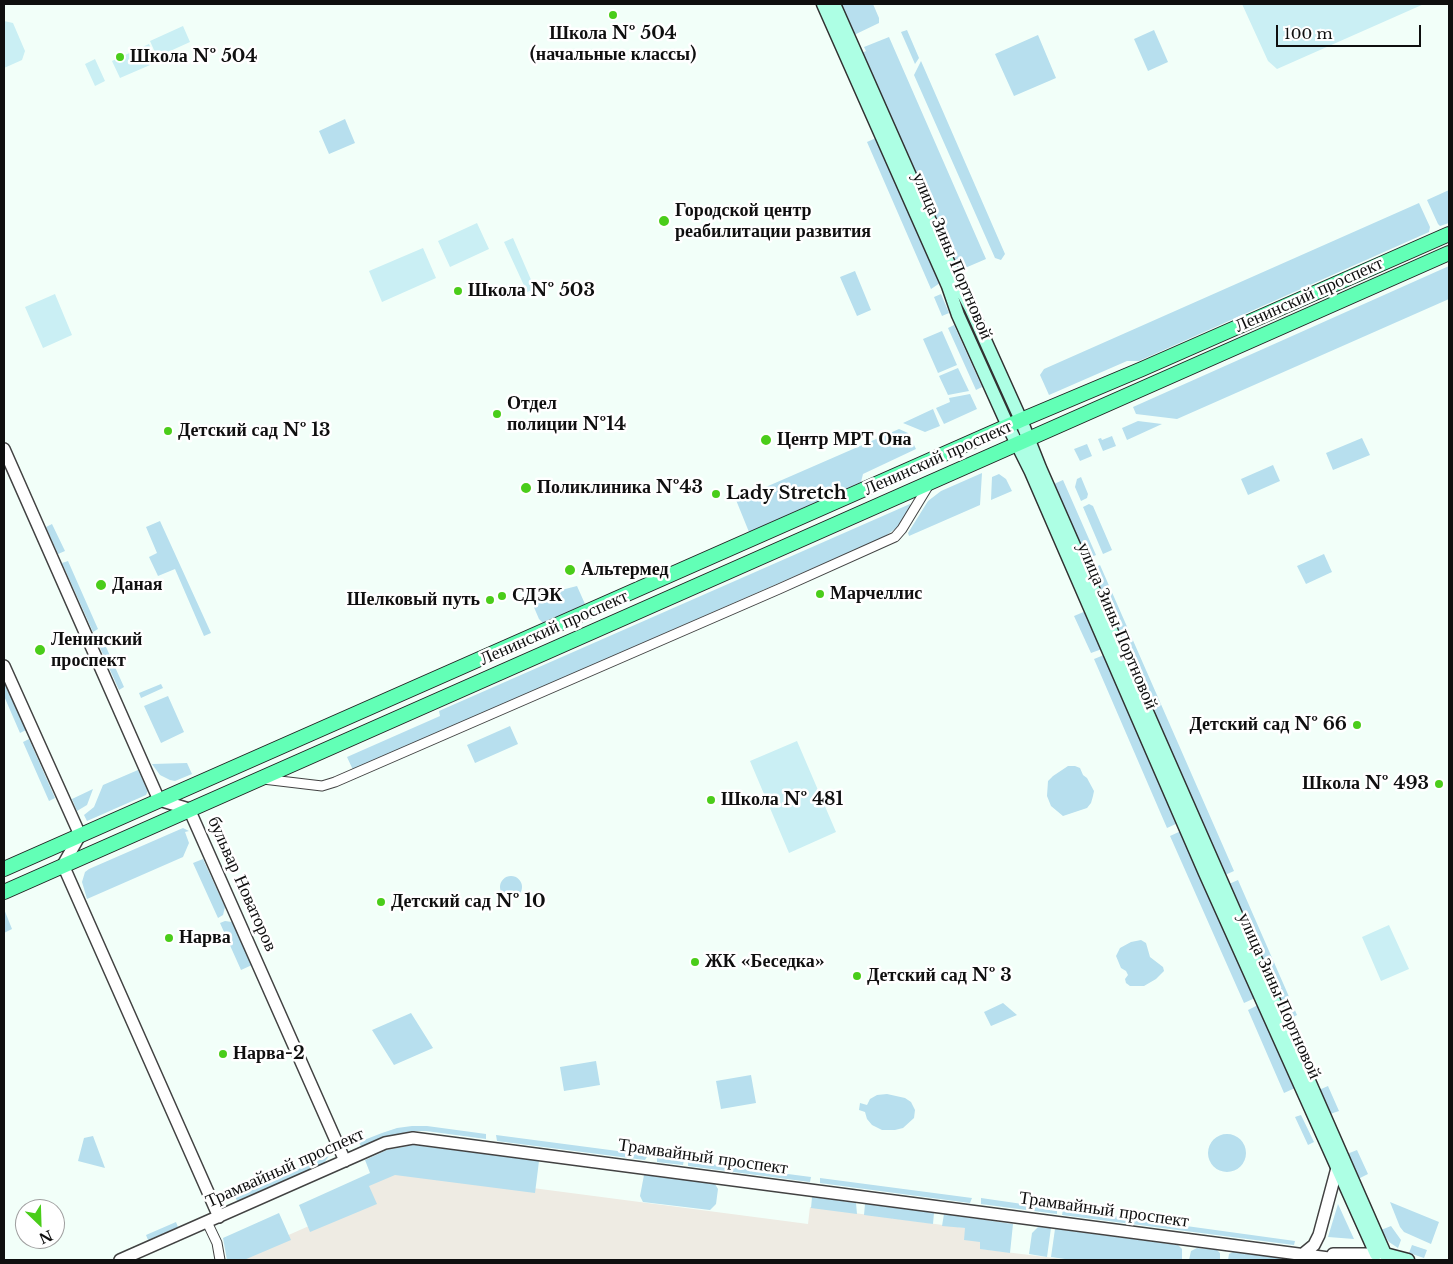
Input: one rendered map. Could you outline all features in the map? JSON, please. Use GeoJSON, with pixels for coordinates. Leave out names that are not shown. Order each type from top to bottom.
{"type":"FeatureCollection","features":[{"type":"Feature","properties":{"kind":"main road","name":"улица Зины Портновой"},"geometry":{"type":"LineString","coordinates":[[824,4],[948,286],[958,315],[1008,426],[1023,441],[1382,1257]]}},
{"type":"Feature","properties":{"kind":"main road","name":"улица Зины Портновой"},"geometry":{"type":"LineString","coordinates":[[834,4],[957,282],[1021,420],[1023,441],[1031,472],[1208,880],[1337,1168],[1382,1257]]}},
{"type":"Feature","properties":{"kind":"main road","name":"Ленинский проспект"},"geometry":{"type":"LineString","coordinates":[[4,869],[1021,420],[1449,234]]}},
{"type":"Feature","properties":{"kind":"main road","name":"Ленинский проспект"},"geometry":{"type":"LineString","coordinates":[[4,892],[1449,253]]}},
{"type":"Feature","properties":{"kind":"main road"},"geometry":{"type":"LineString","coordinates":[[159,800],[168,819]]}},
{"type":"Feature","properties":{"kind":"main road"},"geometry":{"type":"LineString","coordinates":[[80,835],[88,854]]}},
{"type":"Feature","properties":{"kind":"main road","name":"Трамвайный проспект"},"geometry":{"type":"LineString","coordinates":[[1382,1257],[1408,1260]]}},
{"type":"Feature","properties":{"kind":"street"},"geometry":{"type":"LineString","coordinates":[[4,449],[159,800]]}},
{"type":"Feature","properties":{"kind":"street"},"geometry":{"type":"LineString","coordinates":[[260,778],[322,786],[336,782],[771,593],[895,537],[902,530],[930,482]]}},
{"type":"Feature","properties":{"kind":"street"},"geometry":{"type":"LineString","coordinates":[[4,666],[80,835],[63,865],[218,1217]]}},
{"type":"Feature","properties":{"kind":"street","name":"бульвар Новаторов"},"geometry":{"type":"LineString","coordinates":[[159,800],[189,810],[345,1161]]}},
{"type":"Feature","properties":{"kind":"street","name":"Трамвайный проспект"},"geometry":{"type":"LineString","coordinates":[[120,1260],[385,1143],[399,1139],[424,1138],[1344,1260]]}},
{"type":"Feature","properties":{"kind":"street"},"geometry":{"type":"LineString","coordinates":[[1304,1254],[1314,1244],[1319,1235],[1337,1168]]}},
{"type":"Feature","properties":{"kind":"street"},"geometry":{"type":"LineString","coordinates":[[207,1222],[217,1243],[220,1260]]}},
{"type":"Feature","properties":{"kind":"street","name":"Трамвайный проспект"},"geometry":{"type":"LineString","coordinates":[[1304,1254],[1382,1257]]}},
{"type":"Feature","properties":{"kind":"shaded area"},"geometry":{"type":"Polygon","coordinates":[[[841,4],[873,4],[879,18],[879,23],[854,35],[841,4]]]}},
{"type":"Feature","properties":{"kind":"shaded area"},"geometry":{"type":"Polygon","coordinates":[[[1242,4],[1424,4],[1277,69],[1268,61],[1242,4]]]}},
{"type":"Feature","properties":{"kind":"shaded area"},"geometry":{"type":"Polygon","coordinates":[[[4,21],[13,23],[25,51],[22,60],[4,68],[4,21]]]}},
{"type":"Feature","properties":{"kind":"shaded area"},"geometry":{"type":"Polygon","coordinates":[[[183,26],[190,42],[157,57],[150,41],[183,26]]]}},
{"type":"Feature","properties":{"kind":"shaded area"},"geometry":{"type":"Polygon","coordinates":[[[907,30],[919,58],[915,64],[901,32],[907,30]]]}},
{"type":"Feature","properties":{"kind":"shaded area"},"geometry":{"type":"Polygon","coordinates":[[[1154,30],[1168,62],[1148,71],[1134,39],[1154,30]]]}},
{"type":"Feature","properties":{"kind":"shaded area"},"geometry":{"type":"Polygon","coordinates":[[[1038,35],[1056,78],[1014,96],[995,54],[1038,35]]]}},
{"type":"Feature","properties":{"kind":"shaded area"},"geometry":{"type":"Polygon","coordinates":[[[889,37],[986,259],[958,271],[862,53],[866,51],[864,47],[889,37]]]}},
{"type":"Feature","properties":{"kind":"shaded area"},"geometry":{"type":"Polygon","coordinates":[[[149,44],[157,62],[120,78],[112,61],[149,44]]]}},
{"type":"Feature","properties":{"kind":"shaded area"},"geometry":{"type":"Polygon","coordinates":[[[95,59],[105,81],[95,86],[85,64],[95,59]]]}},
{"type":"Feature","properties":{"kind":"shaded area"},"geometry":{"type":"Polygon","coordinates":[[[921,61],[1005,254],[1001,260],[995,258],[914,75],[921,61]]]}},
{"type":"Feature","properties":{"kind":"shaded area"},"geometry":{"type":"Polygon","coordinates":[[[345,119],[355,143],[329,154],[319,131],[345,119]]]}},
{"type":"Feature","properties":{"kind":"shaded area"},"geometry":{"type":"Polygon","coordinates":[[[876,138],[940,283],[931,289],[867,142],[876,138]]]}},
{"type":"Feature","properties":{"kind":"shaded area"},"geometry":{"type":"Polygon","coordinates":[[[1449,190],[1449,223],[1440,226],[1427,200],[1449,190]]]}},
{"type":"Feature","properties":{"kind":"shaded area"},"geometry":{"type":"Polygon","coordinates":[[[1419,203],[1430,227],[1429,232],[1139,361],[1127,361],[1049,395],[1040,375],[1044,369],[1419,203]]]}},
{"type":"Feature","properties":{"kind":"shaded area"},"geometry":{"type":"Polygon","coordinates":[[[477,223],[489,249],[450,267],[438,241],[477,223]]]}},
{"type":"Feature","properties":{"kind":"shaded area"},"geometry":{"type":"Polygon","coordinates":[[[513,238],[535,289],[527,292],[504,242],[513,238]]]}},
{"type":"Feature","properties":{"kind":"shaded area"},"geometry":{"type":"Polygon","coordinates":[[[423,248],[436,278],[382,302],[369,271],[423,248]]]}},
{"type":"Feature","properties":{"kind":"shaded area"},"geometry":{"type":"Polygon","coordinates":[[[1449,266],[1449,299],[1177,419],[1136,414],[1133,407],[1449,266]]]}},
{"type":"Feature","properties":{"kind":"shaded area"},"geometry":{"type":"Polygon","coordinates":[[[855,271],[871,310],[857,316],[840,277],[855,271]]]}},
{"type":"Feature","properties":{"kind":"shaded area"},"geometry":{"type":"Polygon","coordinates":[[[55,294],[72,335],[43,348],[25,307],[55,294]]]}},
{"type":"Feature","properties":{"kind":"shaded area"},"geometry":{"type":"Polygon","coordinates":[[[941,294],[949,313],[942,316],[934,297],[941,294]]]}},
{"type":"Feature","properties":{"kind":"shaded area"},"geometry":{"type":"Polygon","coordinates":[[[954,325],[982,387],[976,390],[948,328],[954,325]]]}},
{"type":"Feature","properties":{"kind":"shaded area"},"geometry":{"type":"Polygon","coordinates":[[[942,331],[957,365],[938,373],[923,339],[942,331]]]}},
{"type":"Feature","properties":{"kind":"shaded area"},"geometry":{"type":"Polygon","coordinates":[[[958,368],[969,391],[948,395],[939,376],[958,368]]]}},
{"type":"Feature","properties":{"kind":"shaded area"},"geometry":{"type":"Polygon","coordinates":[[[970,394],[977,409],[944,424],[936,408],[950,402],[949,398],[970,394]]]}},
{"type":"Feature","properties":{"kind":"shaded area"},"geometry":{"type":"Polygon","coordinates":[[[933,409],[940,426],[925,432],[903,423],[933,409]]]}},
{"type":"Feature","properties":{"kind":"shaded area"},"geometry":{"type":"Polygon","coordinates":[[[1138,421],[1162,424],[1127,440],[1122,428],[1138,421]]]}},
{"type":"Feature","properties":{"kind":"shaded area"},"geometry":{"type":"Polygon","coordinates":[[[899,429],[908,433],[916,449],[863,474],[861,482],[749,532],[736,500],[899,429]]]}},
{"type":"Feature","properties":{"kind":"shaded area"},"geometry":{"type":"Polygon","coordinates":[[[1112,436],[1116,446],[1103,451],[1098,439],[1101,438],[1102,440],[1112,436]]]}},
{"type":"Feature","properties":{"kind":"shaded area"},"geometry":{"type":"Polygon","coordinates":[[[1362,438],[1370,455],[1333,470],[1326,453],[1362,438]]]}},
{"type":"Feature","properties":{"kind":"shaded area"},"geometry":{"type":"Polygon","coordinates":[[[1087,444],[1092,456],[1080,461],[1074,449],[1087,444]]]}},
{"type":"Feature","properties":{"kind":"shaded area"},"geometry":{"type":"Polygon","coordinates":[[[1273,465],[1280,481],[1248,495],[1241,479],[1273,465]]]}},
{"type":"Feature","properties":{"kind":"shaded area"},"geometry":{"type":"Polygon","coordinates":[[[982,473],[980,505],[909,536],[908,533],[928,501],[941,491],[982,473]]]}},
{"type":"Feature","properties":{"kind":"shaded area"},"geometry":{"type":"Polygon","coordinates":[[[999,474],[1006,479],[1012,491],[991,500],[992,477],[999,474]]]}},
{"type":"Feature","properties":{"kind":"shaded area"},"geometry":{"type":"Polygon","coordinates":[[[1081,477],[1088,494],[1087,498],[1081,501],[1075,487],[1077,479],[1081,477]]]}},
{"type":"Feature","properties":{"kind":"shaded area"},"geometry":{"type":"Polygon","coordinates":[[[1063,480],[1096,555],[1087,559],[1054,484],[1063,480]]]}},
{"type":"Feature","properties":{"kind":"shaded area"},"geometry":{"type":"Polygon","coordinates":[[[910,504],[912,507],[899,526],[884,537],[353,770],[347,757],[440,716],[439,711],[910,504]]]}},
{"type":"Feature","properties":{"kind":"shaded area"},"geometry":{"type":"Polygon","coordinates":[[[1089,504],[1093,506],[1112,550],[1103,554],[1083,507],[1089,504]]]}},
{"type":"Feature","properties":{"kind":"shaded area"},"geometry":{"type":"Polygon","coordinates":[[[160,521],[211,633],[204,636],[175,569],[158,576],[149,557],[157,553],[146,527],[160,521]]]}},
{"type":"Feature","properties":{"kind":"shaded area"},"geometry":{"type":"Polygon","coordinates":[[[52,524],[65,551],[58,554],[46,527],[52,524]]]}},
{"type":"Feature","properties":{"kind":"shaded area"},"geometry":{"type":"Polygon","coordinates":[[[1324,554],[1332,572],[1306,584],[1297,566],[1324,554]]]}},
{"type":"Feature","properties":{"kind":"shaded area"},"geometry":{"type":"Polygon","coordinates":[[[68,561],[98,629],[93,632],[62,563],[68,561]]]}},
{"type":"Feature","properties":{"kind":"shaded area"},"geometry":{"type":"Polygon","coordinates":[[[1100,565],[1234,871],[1225,875],[1091,569],[1100,565]]]}},
{"type":"Feature","properties":{"kind":"shaded area"},"geometry":{"type":"Polygon","coordinates":[[[577,586],[585,604],[543,623],[539,619],[530,598],[577,586]]]}},
{"type":"Feature","properties":{"kind":"shaded area"},"geometry":{"type":"Polygon","coordinates":[[[1086,611],[1102,649],[1091,653],[1074,616],[1086,611]]]}},
{"type":"Feature","properties":{"kind":"shaded area"},"geometry":{"type":"Polygon","coordinates":[[[102,638],[124,687],[119,690],[97,641],[102,638]]]}},
{"type":"Feature","properties":{"kind":"shaded area"},"geometry":{"type":"Polygon","coordinates":[[[1104,655],[1178,823],[1167,828],[1094,659],[1104,655]]]}},
{"type":"Feature","properties":{"kind":"shaded area"},"geometry":{"type":"Polygon","coordinates":[[[4,680],[26,730],[20,733],[4,696],[4,680]]]}},
{"type":"Feature","properties":{"kind":"shaded area"},"geometry":{"type":"Polygon","coordinates":[[[161,684],[163,688],[141,698],[139,693],[161,684]]]}},
{"type":"Feature","properties":{"kind":"shaded area"},"geometry":{"type":"Polygon","coordinates":[[[168,696],[184,732],[161,743],[144,706],[168,696]]]}},
{"type":"Feature","properties":{"kind":"shaded area"},"geometry":{"type":"Polygon","coordinates":[[[510,726],[518,744],[475,763],[467,745],[510,726]]]}},
{"type":"Feature","properties":{"kind":"shaded area"},"geometry":{"type":"Polygon","coordinates":[[[29,739],[55,798],[49,801],[23,742],[29,739]]]}},
{"type":"Feature","properties":{"kind":"shaded area"},"geometry":{"type":"Polygon","coordinates":[[[797,741],[836,832],[789,853],[750,761],[797,741]]]}},
{"type":"Feature","properties":{"kind":"shaded area"},"geometry":{"type":"Polygon","coordinates":[[[187,763],[192,774],[175,781],[160,775],[152,764],[187,763]]]}},
{"type":"Feature","properties":{"kind":"shaded area"},"geometry":{"type":"Polygon","coordinates":[[[1068,766],[1080,768],[1094,791],[1091,803],[1087,808],[1063,816],[1051,806],[1047,796],[1048,781],[1068,766]]]}},
{"type":"Feature","properties":{"kind":"shaded area"},"geometry":{"type":"Polygon","coordinates":[[[138,770],[148,791],[146,795],[87,821],[84,815],[94,807],[103,785],[138,770]]]}},
{"type":"Feature","properties":{"kind":"shaded area"},"geometry":{"type":"Polygon","coordinates":[[[93,789],[87,805],[77,811],[72,799],[93,789]]]}},
{"type":"Feature","properties":{"kind":"shaded area"},"geometry":{"type":"Polygon","coordinates":[[[183,828],[189,831],[185,832],[189,843],[183,857],[87,899],[82,882],[85,872],[89,869],[183,828]]]}},
{"type":"Feature","properties":{"kind":"shaded area"},"geometry":{"type":"Polygon","coordinates":[[[1181,831],[1255,998],[1244,1003],[1170,836],[1181,831]]]}},
{"type":"Feature","properties":{"kind":"shaded area"},"geometry":{"type":"Polygon","coordinates":[[[203,859],[225,907],[223,915],[218,918],[193,863],[203,859]]]}},
{"type":"Feature","properties":{"kind":"shaded area"},"geometry":{"type":"Polygon","coordinates":[[[511,876],[519,879],[522,887],[519,895],[511,898],[503,895],[500,887],[503,879],[511,876]]]}},
{"type":"Feature","properties":{"kind":"shaded area"},"geometry":{"type":"Polygon","coordinates":[[[1238,880],[1297,1015],[1289,1019],[1229,884],[1238,880]]]}},
{"type":"Feature","properties":{"kind":"shaded area"},"geometry":{"type":"Polygon","coordinates":[[[4,909],[12,929],[4,933],[4,909]]]}},
{"type":"Feature","properties":{"kind":"shaded area"},"geometry":{"type":"Polygon","coordinates":[[[225,921],[232,922],[235,926],[252,965],[241,970],[220,923],[225,921]]]}},
{"type":"Feature","properties":{"kind":"shaded area"},"geometry":{"type":"Polygon","coordinates":[[[1389,925],[1409,969],[1381,981],[1362,937],[1389,925]]]}},
{"type":"Feature","properties":{"kind":"shaded area"},"geometry":{"type":"Polygon","coordinates":[[[1141,940],[1146,943],[1150,957],[1163,967],[1164,971],[1156,979],[1144,986],[1130,986],[1126,983],[1125,979],[1128,975],[1121,968],[1116,956],[1120,948],[1131,942],[1141,940]]]}},
{"type":"Feature","properties":{"kind":"shaded area"},"geometry":{"type":"Polygon","coordinates":[[[1003,1003],[1017,1015],[991,1026],[984,1012],[1003,1003]]]}},
{"type":"Feature","properties":{"kind":"shaded area"},"geometry":{"type":"Polygon","coordinates":[[[1258,1005],[1295,1088],[1284,1093],[1248,1010],[1258,1005]]]}},
{"type":"Feature","properties":{"kind":"shaded area"},"geometry":{"type":"Polygon","coordinates":[[[411,1013],[433,1048],[394,1065],[372,1030],[411,1013]]]}},
{"type":"Feature","properties":{"kind":"shaded area"},"geometry":{"type":"Polygon","coordinates":[[[596,1061],[600,1085],[564,1091],[560,1067],[596,1061]]]}},
{"type":"Feature","properties":{"kind":"shaded area"},"geometry":{"type":"Polygon","coordinates":[[[751,1075],[756,1103],[721,1109],[716,1081],[751,1075]]]}},
{"type":"Feature","properties":{"kind":"shaded area"},"geometry":{"type":"Polygon","coordinates":[[[1328,1086],[1339,1111],[1330,1114],[1319,1090],[1328,1086]]]}},
{"type":"Feature","properties":{"kind":"shaded area"},"geometry":{"type":"Polygon","coordinates":[[[887,1094],[905,1098],[911,1102],[915,1110],[914,1118],[903,1128],[882,1130],[872,1125],[867,1119],[865,1112],[859,1110],[860,1103],[867,1105],[870,1099],[877,1095],[887,1094]]]}},
{"type":"Feature","properties":{"kind":"shaded area"},"geometry":{"type":"Polygon","coordinates":[[[1301,1115],[1314,1142],[1308,1145],[1295,1117],[1301,1115]]]}},
{"type":"Feature","properties":{"kind":"shaded area"},"geometry":{"type":"Polygon","coordinates":[[[427,1126],[486,1134],[486,1139],[426,1131],[412,1131],[383,1137],[361,1147],[359,1142],[397,1128],[427,1126]]]}},
{"type":"Feature","properties":{"kind":"shaded area"},"geometry":{"type":"Polygon","coordinates":[[[1227,1134],[1240,1140],[1246,1153],[1240,1166],[1227,1172],[1214,1166],[1208,1153],[1214,1140],[1227,1134]]]}},
{"type":"Feature","properties":{"kind":"shaded area"},"geometry":{"type":"Polygon","coordinates":[[[496,1135],[648,1155],[645,1160],[497,1141],[496,1135]]]}},
{"type":"Feature","properties":{"kind":"shaded area"},"geometry":{"type":"Polygon","coordinates":[[[93,1136],[105,1168],[78,1161],[84,1138],[93,1136]]]}},
{"type":"Feature","properties":{"kind":"shaded area"},"geometry":{"type":"Polygon","coordinates":[[[413,1145],[539,1161],[535,1193],[395,1175],[369,1186],[377,1204],[310,1232],[299,1205],[370,1173],[365,1160],[387,1150],[413,1145]]]}},
{"type":"Feature","properties":{"kind":"shaded area"},"geometry":{"type":"Polygon","coordinates":[[[1357,1150],[1368,1174],[1358,1179],[1347,1154],[1357,1150]]]}},
{"type":"Feature","properties":{"kind":"shaded area"},"geometry":{"type":"Polygon","coordinates":[[[329,1156],[324,1163],[237,1201],[235,1196],[329,1156]]]}},
{"type":"Feature","properties":{"kind":"shaded area"},"geometry":{"type":"Polygon","coordinates":[[[657,1156],[684,1160],[683,1165],[657,1162],[657,1156]]]}},
{"type":"Feature","properties":{"kind":"shaded area"},"geometry":{"type":"Polygon","coordinates":[[[688,1161],[811,1177],[810,1182],[688,1166],[688,1161]]]}},
{"type":"Feature","properties":{"kind":"shaded area"},"geometry":{"type":"Polygon","coordinates":[[[395,1170],[808,1224],[810,1207],[965,1228],[981,1242],[981,1249],[1070,1260],[232,1260],[370,1199],[363,1184],[395,1170]]]}},
{"type":"Feature","properties":{"kind":"shaded area"},"geometry":{"type":"Polygon","coordinates":[[[644,1175],[715,1184],[718,1189],[716,1204],[710,1210],[643,1202],[640,1196],[644,1175]]]}},
{"type":"Feature","properties":{"kind":"shaded area"},"geometry":{"type":"Polygon","coordinates":[[[820,1178],[972,1198],[970,1203],[820,1183],[820,1178]]]}},
{"type":"Feature","properties":{"kind":"shaded area"},"geometry":{"type":"Polygon","coordinates":[[[812,1197],[856,1203],[857,1214],[811,1208],[812,1197]]]}},
{"type":"Feature","properties":{"kind":"shaded area"},"geometry":{"type":"Polygon","coordinates":[[[981,1198],[1057,1209],[1057,1214],[981,1204],[981,1198]]]}},
{"type":"Feature","properties":{"kind":"shaded area"},"geometry":{"type":"Polygon","coordinates":[[[1390,1202],[1439,1222],[1431,1244],[1404,1232],[1400,1227],[1390,1202]]]}},
{"type":"Feature","properties":{"kind":"shaded area"},"geometry":{"type":"Polygon","coordinates":[[[865,1204],[934,1213],[933,1224],[864,1215],[865,1204]]]}},
{"type":"Feature","properties":{"kind":"shaded area"},"geometry":{"type":"Polygon","coordinates":[[[1338,1204],[1354,1239],[1328,1237],[1338,1204]]]}},
{"type":"Feature","properties":{"kind":"shaded area"},"geometry":{"type":"Polygon","coordinates":[[[1063,1209],[1295,1241],[1294,1245],[1062,1215],[1063,1209]]]}},
{"type":"Feature","properties":{"kind":"shaded area"},"geometry":{"type":"Polygon","coordinates":[[[279,1213],[291,1240],[244,1260],[227,1260],[223,1238],[279,1213]]]}},
{"type":"Feature","properties":{"kind":"shaded area"},"geometry":{"type":"Polygon","coordinates":[[[944,1214],[1013,1224],[1010,1253],[980,1249],[980,1242],[964,1240],[965,1228],[942,1226],[944,1214]]]}},
{"type":"Feature","properties":{"kind":"shaded area"},"geometry":{"type":"Polygon","coordinates":[[[176,1222],[178,1227],[148,1240],[146,1235],[176,1222]]]}},
{"type":"Feature","properties":{"kind":"shaded area"},"geometry":{"type":"Polygon","coordinates":[[[1391,1226],[1401,1240],[1398,1248],[1389,1242],[1381,1230],[1391,1226]]]}},
{"type":"Feature","properties":{"kind":"shaded area"},"geometry":{"type":"Polygon","coordinates":[[[1038,1227],[1051,1228],[1047,1257],[1029,1254],[1032,1233],[1038,1227]]]}},
{"type":"Feature","properties":{"kind":"shaded area"},"geometry":{"type":"Polygon","coordinates":[[[1055,1229],[1178,1245],[1182,1249],[1182,1260],[1072,1260],[1051,1257],[1055,1229]]]}},
{"type":"Feature","properties":{"kind":"shaded area"},"geometry":{"type":"Polygon","coordinates":[[[1412,1245],[1427,1250],[1424,1258],[1409,1253],[1412,1245]]]}},
{"type":"Feature","properties":{"kind":"shaded area"},"geometry":{"type":"Polygon","coordinates":[[[1197,1248],[1217,1250],[1220,1253],[1220,1260],[1189,1260],[1191,1251],[1197,1248]]]}},
{"type":"Feature","properties":{"kind":"shaded area"},"geometry":{"type":"Polygon","coordinates":[[[1233,1252],[1295,1260],[1228,1260],[1229,1254],[1233,1252]]]}},
{"type":"Feature","properties":{"kind":"place","name":"Школа № 504 (начальные классы)"},"geometry":{"type":"Point","coordinates":[613,15]}},
{"type":"Feature","properties":{"kind":"place","name":"Школа № 504"},"geometry":{"type":"Point","coordinates":[120,57]}},
{"type":"Feature","properties":{"kind":"place","name":"Городской центр реабилитации развития"},"geometry":{"type":"Point","coordinates":[664,221]}},
{"type":"Feature","properties":{"kind":"place","name":"Школа № 503"},"geometry":{"type":"Point","coordinates":[458,291]}},
{"type":"Feature","properties":{"kind":"place","name":"Отдел полиции №14"},"geometry":{"type":"Point","coordinates":[497,414]}},
{"type":"Feature","properties":{"kind":"place","name":"Детский сад № 13"},"geometry":{"type":"Point","coordinates":[168,431]}},
{"type":"Feature","properties":{"kind":"place","name":"Центр МРТ Она"},"geometry":{"type":"Point","coordinates":[766,440]}},
{"type":"Feature","properties":{"kind":"place","name":"Поликлиника №43"},"geometry":{"type":"Point","coordinates":[526,488]}},
{"type":"Feature","properties":{"kind":"place","name":"Lady Stretch"},"geometry":{"type":"Point","coordinates":[716,494]}},
{"type":"Feature","properties":{"kind":"place","name":"Альтермед"},"geometry":{"type":"Point","coordinates":[570,570]}},
{"type":"Feature","properties":{"kind":"place","name":"Даная"},"geometry":{"type":"Point","coordinates":[101,585]}},
{"type":"Feature","properties":{"kind":"place","name":"Марчеллис"},"geometry":{"type":"Point","coordinates":[820,594]}},
{"type":"Feature","properties":{"kind":"place","name":"СДЭК"},"geometry":{"type":"Point","coordinates":[502,596]}},
{"type":"Feature","properties":{"kind":"place","name":"Шелковый путь"},"geometry":{"type":"Point","coordinates":[490,600]}},
{"type":"Feature","properties":{"kind":"place","name":"Ленинский проспект"},"geometry":{"type":"Point","coordinates":[40,650]}},
{"type":"Feature","properties":{"kind":"place","name":"Детский сад № 66"},"geometry":{"type":"Point","coordinates":[1357,725]}},
{"type":"Feature","properties":{"kind":"place","name":"Школа № 493"},"geometry":{"type":"Point","coordinates":[1439,784]}},
{"type":"Feature","properties":{"kind":"place","name":"Школа № 481"},"geometry":{"type":"Point","coordinates":[711,800]}},
{"type":"Feature","properties":{"kind":"place","name":"Детский сад № 10"},"geometry":{"type":"Point","coordinates":[381,902]}},
{"type":"Feature","properties":{"kind":"place","name":"Нарва"},"geometry":{"type":"Point","coordinates":[169,938]}},
{"type":"Feature","properties":{"kind":"place","name":"ЖК «Беседка»"},"geometry":{"type":"Point","coordinates":[695,962]}},
{"type":"Feature","properties":{"kind":"place","name":"Детский сад № 3"},"geometry":{"type":"Point","coordinates":[857,976]}},
{"type":"Feature","properties":{"kind":"place","name":"Нарва-2"},"geometry":{"type":"Point","coordinates":[223,1054]}}]}
